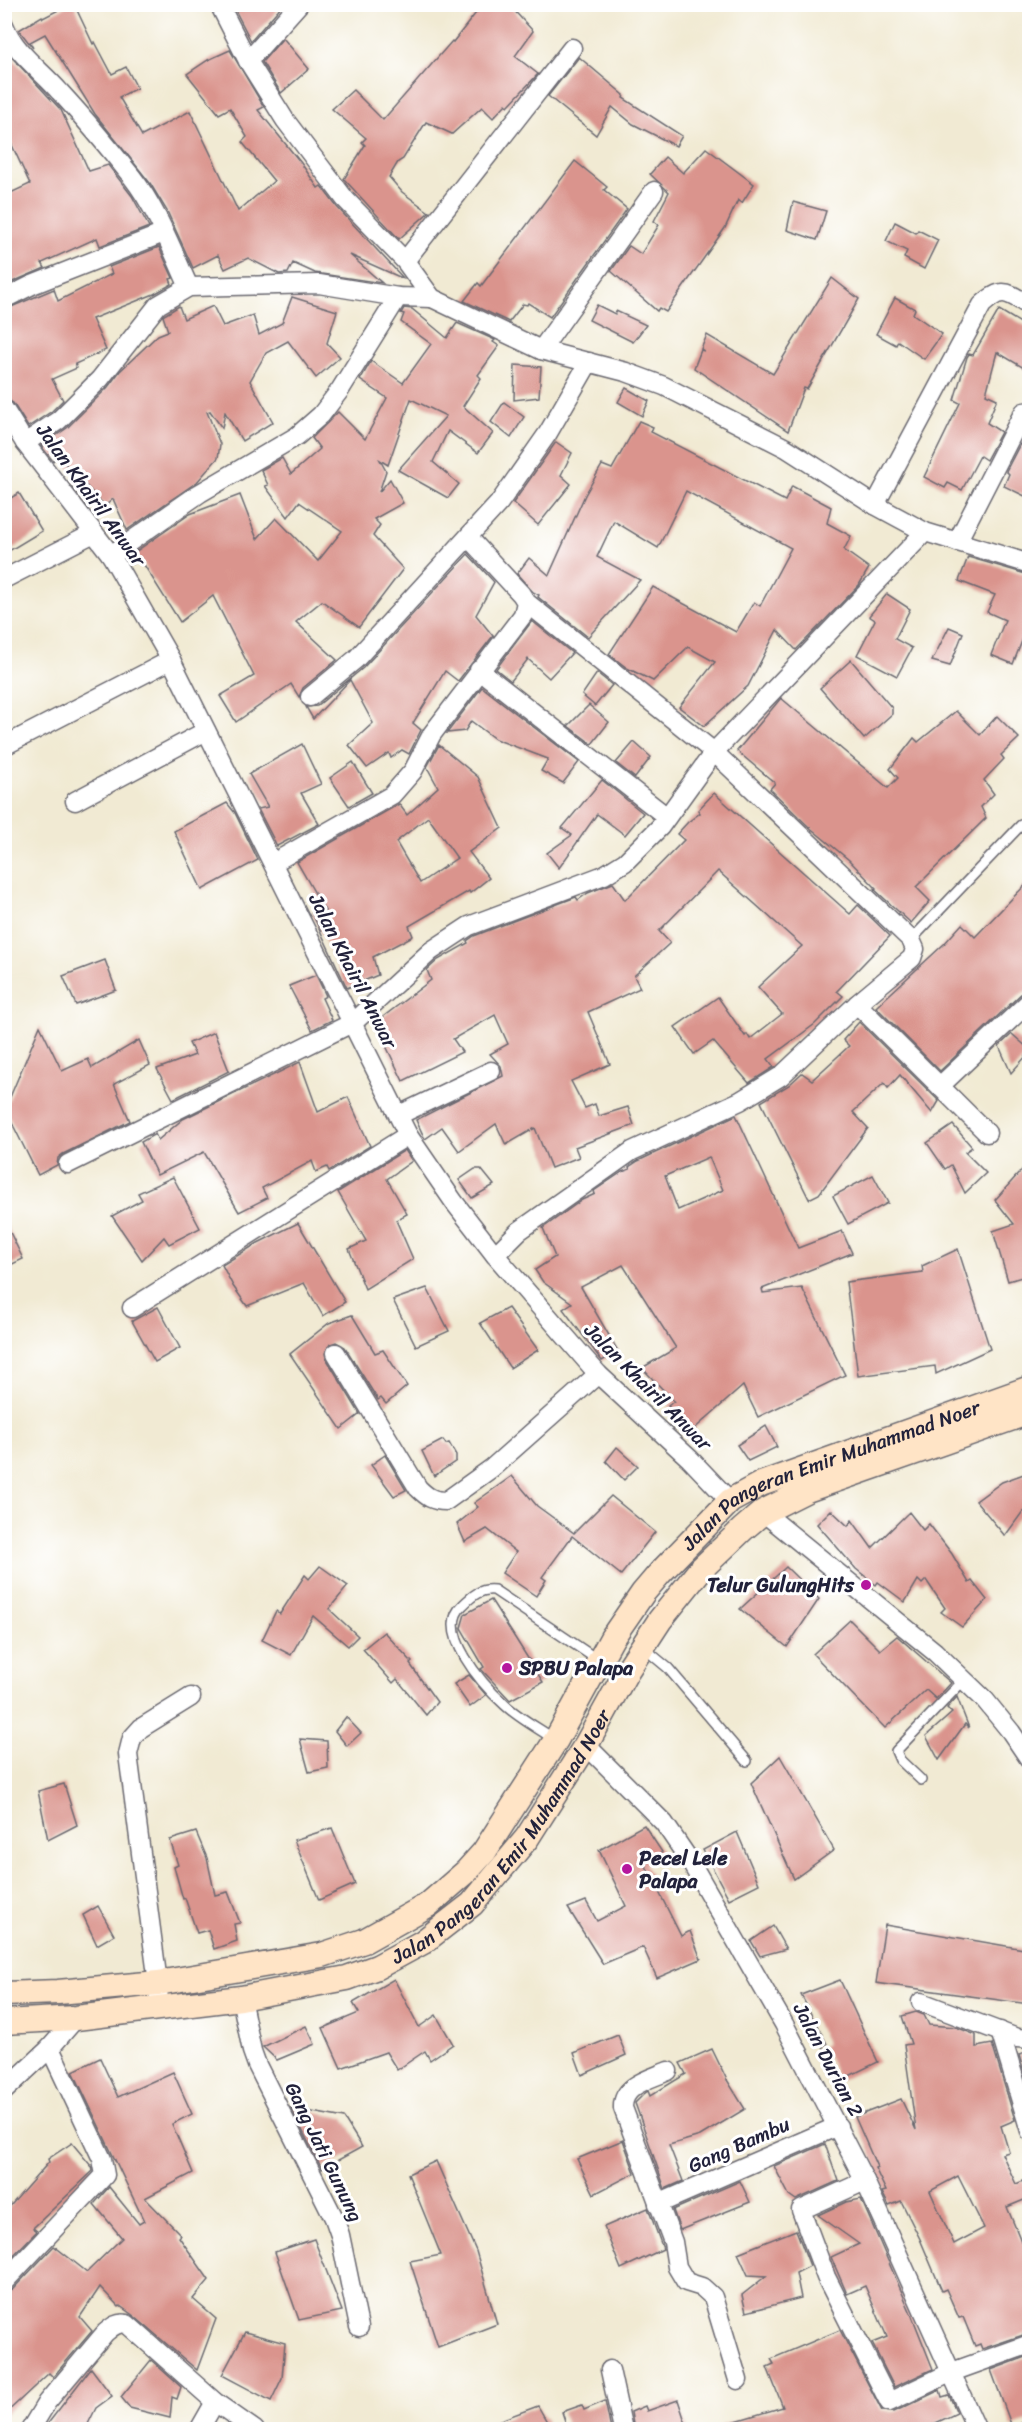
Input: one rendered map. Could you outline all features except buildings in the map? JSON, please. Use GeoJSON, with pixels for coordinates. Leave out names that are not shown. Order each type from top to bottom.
{"type":"FeatureCollection","features":[{"type":"Feature","properties":{"kind":"main road","name":"Jalan Pangeran Emir Muhammad Noer"},"geometry":{"type":"LineString","coordinates":[[4,2022],[76,2018],[241,1998],[361,1974],[423,1942],[472,1904],[527,1839],[586,1746],[642,1647],[700,1570],[763,1512],[852,1462],[1029,1388]]}},
{"type":"Feature","properties":{"kind":"main road","name":"Jalan Pangeran Emir Muhammad Noer"},"geometry":{"type":"LineString","coordinates":[[4,1994],[58,1992],[158,1983],[322,1955],[350,1946],[408,1918],[446,1890],[484,1852],[556,1740],[599,1661],[630,1611],[660,1573],[730,1501],[761,1484],[852,1462],[1029,1412]]}},
{"type":"Feature","properties":{"kind":"main road"},"geometry":{"type":"LineString","coordinates":[[660,1573],[682,1593]]}},
{"type":"Feature","properties":{"kind":"main road"},"geometry":{"type":"LineString","coordinates":[[524,1791],[546,1807]]}},
{"type":"Feature","properties":{"kind":"main road"},"geometry":{"type":"LineString","coordinates":[[350,1946],[361,1974]]}},
{"type":"Feature","properties":{"kind":"street"},"geometry":{"type":"LineString","coordinates":[[219,4],[249,61],[285,120],[345,199],[405,261],[432,298]]}},
{"type":"Feature","properties":{"kind":"street"},"geometry":{"type":"LineString","coordinates":[[249,61],[299,4]]}},
{"type":"Feature","properties":{"kind":"street"},"geometry":{"type":"LineString","coordinates":[[4,25],[21,53],[59,90],[148,199],[189,287]]}},
{"type":"Feature","properties":{"kind":"street"},"geometry":{"type":"LineString","coordinates":[[405,261],[572,48]]}},
{"type":"Feature","properties":{"kind":"street"},"geometry":{"type":"LineString","coordinates":[[541,350],[654,191]]}},
{"type":"Feature","properties":{"kind":"street"},"geometry":{"type":"LineString","coordinates":[[4,299],[32,285],[164,233]]}},
{"type":"Feature","properties":{"kind":"street"},"geometry":{"type":"LineString","coordinates":[[25,443],[59,420],[100,379],[158,305],[189,287],[319,284],[398,297],[432,298],[541,350],[626,372],[664,387],[786,448],[875,505],[925,532],[1029,564]]}},
{"type":"Feature","properties":{"kind":"street"},"geometry":{"type":"LineString","coordinates":[[875,505],[982,305],[996,293],[1008,292],[1029,306]]}},
{"type":"Feature","properties":{"kind":"street"},"geometry":{"type":"LineString","coordinates":[[111,555],[200,493],[297,436],[321,415],[340,390],[398,297]]}},
{"type":"Feature","properties":{"kind":"street"},"geometry":{"type":"LineString","coordinates":[[310,697],[356,659],[500,503],[548,433],[589,362]]}},
{"type":"Feature","properties":{"kind":"street","name":"Jalan Khairil Anwar"},"geometry":{"type":"LineString","coordinates":[[4,409],[25,443],[111,555],[171,660],[354,1022],[408,1135],[495,1255],[598,1374],[690,1459],[730,1501]]}},
{"type":"Feature","properties":{"kind":"street"},"geometry":{"type":"LineString","coordinates":[[957,542],[1020,419],[1024,412],[1029,411]]}},
{"type":"Feature","properties":{"kind":"street"},"geometry":{"type":"LineString","coordinates":[[68,1164],[354,1022],[448,938],[469,926],[604,875],[625,862],[667,817],[714,752],[925,532]]}},
{"type":"Feature","properties":{"kind":"street"},"geometry":{"type":"LineString","coordinates":[[4,579],[94,533]]}},
{"type":"Feature","properties":{"kind":"street"},"geometry":{"type":"LineString","coordinates":[[468,537],[526,602],[714,752],[911,940],[915,949],[912,958],[856,1004],[781,1076],[740,1101],[632,1151],[519,1231],[495,1255]]}},
{"type":"Feature","properties":{"kind":"street"},"geometry":{"type":"LineString","coordinates":[[273,863],[392,795],[413,771],[432,734],[523,615],[526,602]]}},
{"type":"Feature","properties":{"kind":"street"},"geometry":{"type":"LineString","coordinates":[[4,746],[171,660]]}},
{"type":"Feature","properties":{"kind":"street"},"geometry":{"type":"LineString","coordinates":[[479,670],[667,817]]}},
{"type":"Feature","properties":{"kind":"street"},"geometry":{"type":"LineString","coordinates":[[75,801],[206,731]]}},
{"type":"Feature","properties":{"kind":"street"},"geometry":{"type":"LineString","coordinates":[[940,1086],[1029,1001]]}},
{"type":"Feature","properties":{"kind":"street"},"geometry":{"type":"LineString","coordinates":[[856,1004],[987,1133]]}},
{"type":"Feature","properties":{"kind":"street"},"geometry":{"type":"LineString","coordinates":[[399,1115],[490,1071]]}},
{"type":"Feature","properties":{"kind":"street"},"geometry":{"type":"LineString","coordinates":[[132,1308],[408,1135]]}},
{"type":"Feature","properties":{"kind":"street"},"geometry":{"type":"LineString","coordinates":[[336,1353],[418,1488],[427,1497],[437,1501],[446,1501],[492,1468],[598,1374]]}},
{"type":"Feature","properties":{"kind":"street"},"geometry":{"type":"LineString","coordinates":[[763,1512],[935,1653],[986,1700],[1029,1760]]}},
{"type":"Feature","properties":{"kind":"street"},"geometry":{"type":"LineString","coordinates":[[159,2008],[158,1983],[129,1754],[132,1738],[141,1728],[191,1696]]}},
{"type":"Feature","properties":{"kind":"street","name":"Jalan Durian 2"},"geometry":{"type":"LineString","coordinates":[[586,1746],[663,1823],[690,1861],[784,2024],[865,2181],[977,2430]]}},
{"type":"Feature","properties":{"kind":"street","name":"Gang Jati Gunung"},"geometry":{"type":"LineString","coordinates":[[241,1998],[257,2065],[313,2174],[340,2235],[359,2327]]}},
{"type":"Feature","properties":{"kind":"street"},"geometry":{"type":"LineString","coordinates":[[921,2002],[1017,2038],[1029,2039]]}},
{"type":"Feature","properties":{"kind":"street"},"geometry":{"type":"LineString","coordinates":[[4,2091],[50,2048],[76,2018]]}},
{"type":"Feature","properties":{"kind":"street"},"geometry":{"type":"LineString","coordinates":[[1000,2031],[1029,2131]]}},
{"type":"Feature","properties":{"kind":"street"},"geometry":{"type":"LineString","coordinates":[[4,2282],[105,2175],[102,2159],[50,2048]]}},
{"type":"Feature","properties":{"kind":"street"},"geometry":{"type":"LineString","coordinates":[[668,2071],[632,2088],[623,2100],[623,2108],[673,2242],[677,2267],[686,2282],[702,2288],[713,2297],[738,2380]]}},
{"type":"Feature","properties":{"kind":"street","name":"Gang Bambu"},"geometry":{"type":"LineString","coordinates":[[658,2204],[838,2126]]}},
{"type":"Feature","properties":{"kind":"street"},"geometry":{"type":"LineString","coordinates":[[865,2181],[801,2210],[826,2277],[889,2402],[952,2372],[1029,2344]]}},
{"type":"Feature","properties":{"kind":"street"},"geometry":{"type":"LineString","coordinates":[[30,2430],[47,2402],[105,2333],[117,2324],[127,2324],[215,2403],[255,2430]]}},
{"type":"Feature","properties":{"kind":"street"},"geometry":{"type":"LineString","coordinates":[[610,2370],[623,2430]]}},
{"type":"Feature","properties":{"kind":"street"},"geometry":{"type":"LineString","coordinates":[[198,2430],[215,2403]]}},
{"type":"Feature","properties":{"kind":"lane"},"geometry":{"type":"LineString","coordinates":[[911,940],[1021,825]]}},
{"type":"Feature","properties":{"kind":"lane"},"geometry":{"type":"LineString","coordinates":[[556,1740],[506,1706],[484,1683],[459,1647],[453,1630],[453,1619],[459,1609],[477,1593],[487,1589],[494,1590],[599,1661]]}},
{"type":"Feature","properties":{"kind":"lane"},"geometry":{"type":"LineString","coordinates":[[642,1647],[668,1668],[747,1761]]}},
{"type":"Feature","properties":{"kind":"lane"},"geometry":{"type":"LineString","coordinates":[[921,1780],[900,1760],[896,1750],[964,1680]]}},
{"type":"Feature","properties":{"kind":"place","name":"Telur GulungHits"},"geometry":{"type":"Point","coordinates":[866,1585]}},
{"type":"Feature","properties":{"kind":"place","name":"SPBU Palapa"},"geometry":{"type":"Point","coordinates":[507,1668]}},
{"type":"Feature","properties":{"kind":"place","name":"Pecel Lele Palapa"},"geometry":{"type":"Point","coordinates":[627,1869]}}]}
